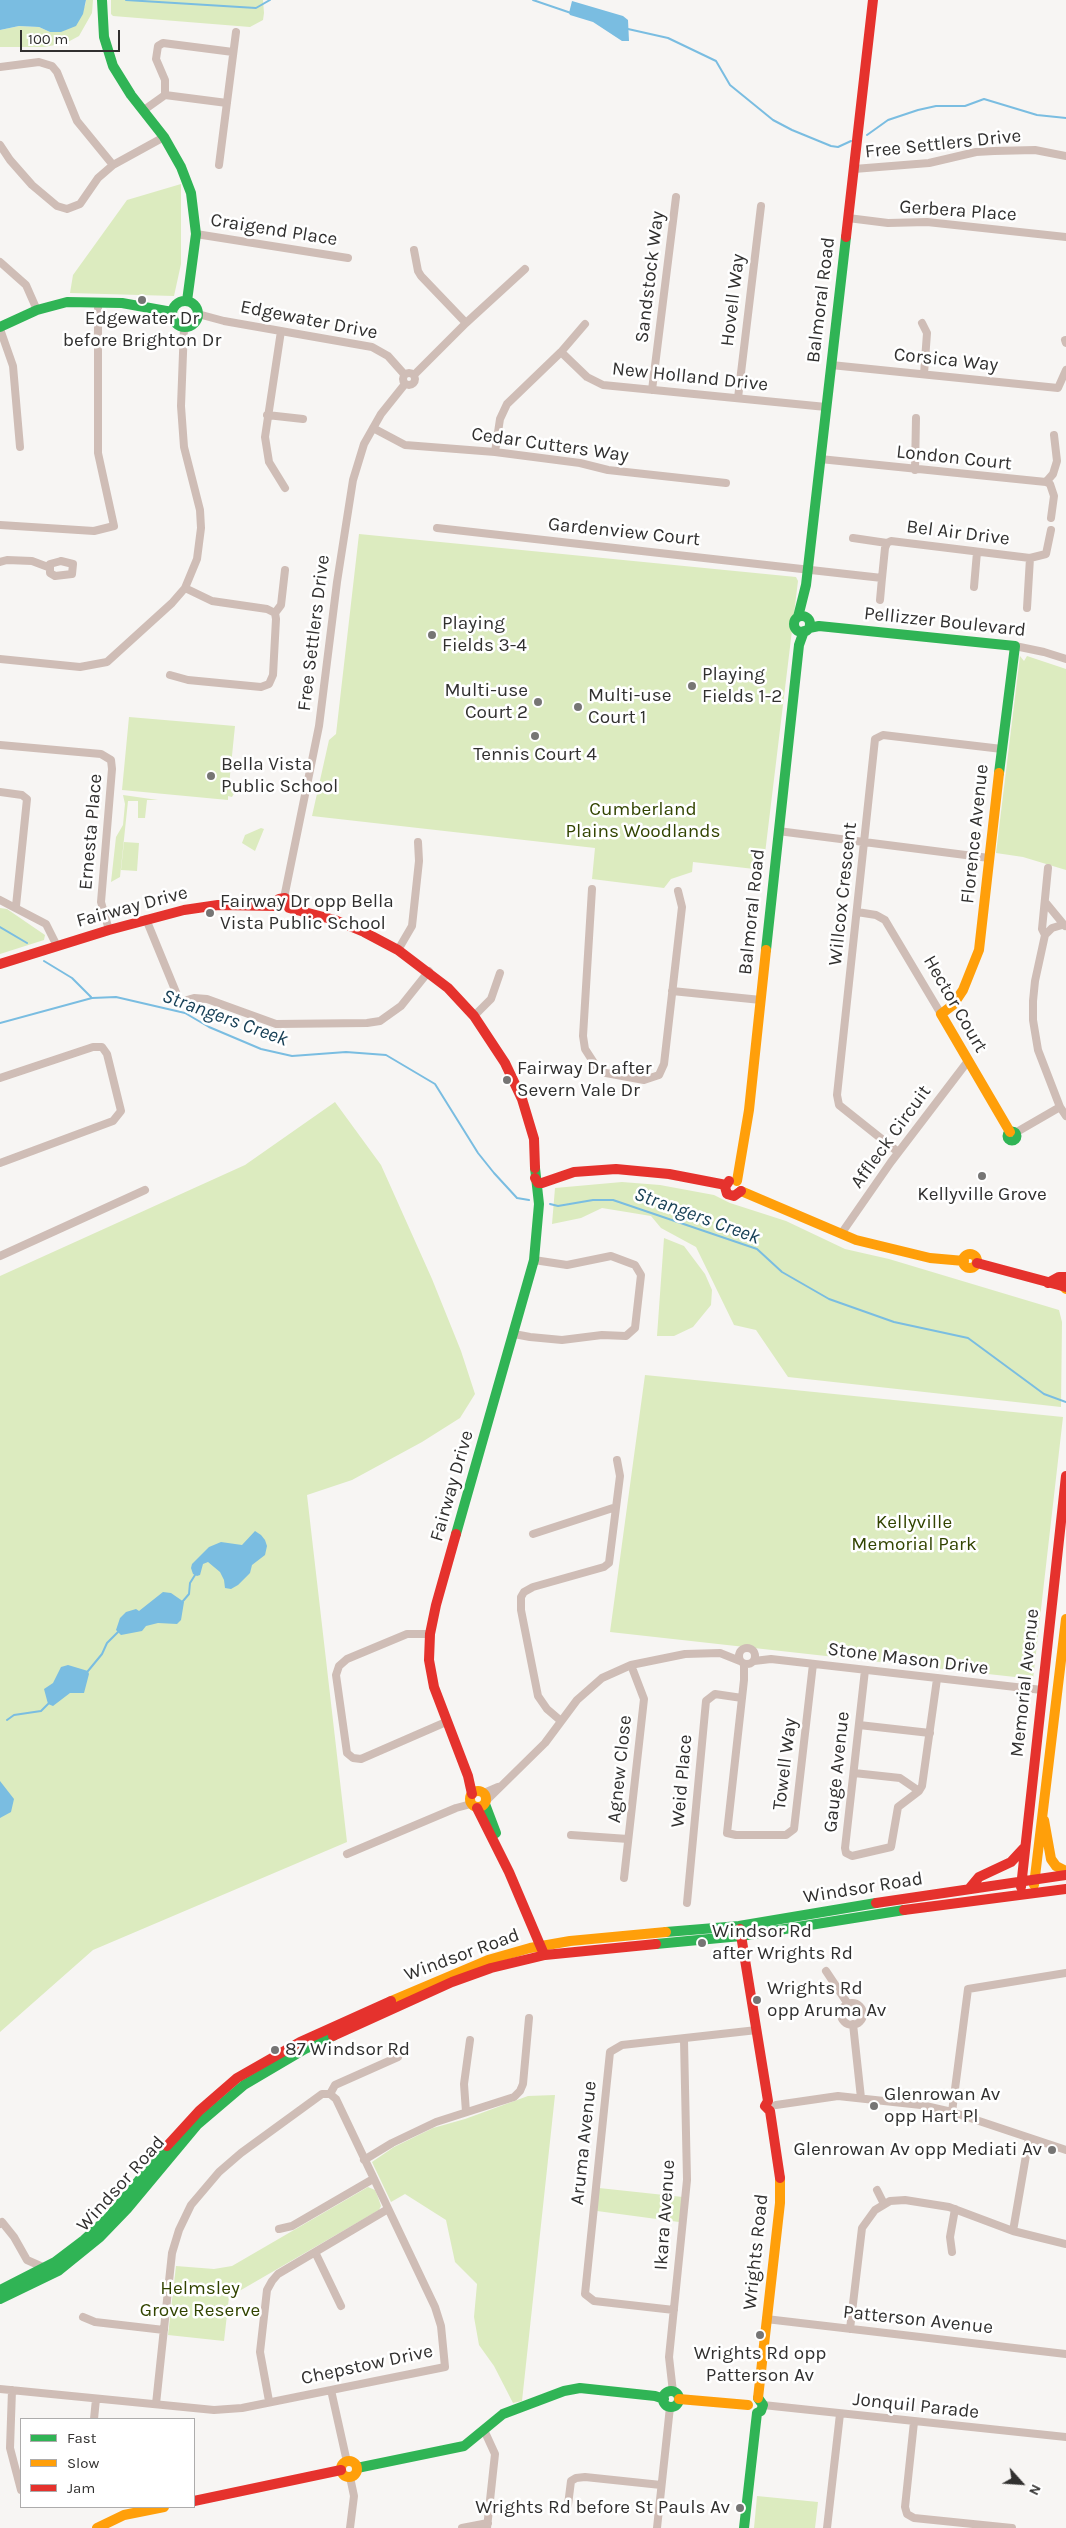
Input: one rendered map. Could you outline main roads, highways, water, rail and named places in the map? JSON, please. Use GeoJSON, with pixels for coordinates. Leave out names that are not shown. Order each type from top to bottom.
{"type":"FeatureCollection","features":[{"type":"Feature","properties":{"kind":"water"},"geometry":{"type":"Polygon","coordinates":[[[0,0],[86,0],[83,14],[76,26],[61,32],[50,32],[39,27],[19,26],[0,30],[0,0]]]}},
{"type":"Feature","properties":{"kind":"water"},"geometry":{"type":"Polygon","coordinates":[[[572,1],[623,16],[628,20],[629,41],[622,41],[593,22],[570,15],[572,1]]]}},
{"type":"Feature","properties":{"kind":"water"},"geometry":{"type":"Polygon","coordinates":[[[255,1531],[265,1540],[267,1546],[265,1555],[252,1565],[250,1573],[238,1585],[231,1589],[225,1588],[220,1572],[208,1562],[203,1564],[200,1575],[193,1574],[192,1564],[209,1547],[221,1542],[242,1545],[255,1531]]]}},
{"type":"Feature","properties":{"kind":"water"},"geometry":{"type":"Polygon","coordinates":[[[163,1592],[171,1593],[184,1602],[181,1620],[177,1624],[158,1623],[146,1626],[142,1631],[121,1635],[116,1630],[120,1618],[126,1612],[136,1609],[139,1611],[163,1592]]]}},
{"type":"Feature","properties":{"kind":"water"},"geometry":{"type":"Polygon","coordinates":[[[68,1665],[88,1671],[89,1674],[84,1693],[70,1693],[53,1706],[48,1704],[44,1689],[53,1683],[61,1667],[68,1665]]]}},
{"type":"Feature","properties":{"kind":"water"},"geometry":{"type":"Polygon","coordinates":[[[0,1781],[14,1799],[11,1812],[0,1818],[0,1781]]]}},
{"type":"Feature","properties":{"kind":"waterway"},"geometry":{"type":"LineString","coordinates":[[126,0],[256,8],[270,0]]}},
{"type":"Feature","properties":{"kind":"waterway"},"geometry":{"type":"LineString","coordinates":[[533,0],[571,13]]}},
{"type":"Feature","properties":{"kind":"waterway"},"geometry":{"type":"LineString","coordinates":[[628,29],[668,38],[716,61],[730,85],[773,120],[792,130],[831,146],[838,147],[851,141]]}},
{"type":"Feature","properties":{"kind":"waterway"},"geometry":{"type":"LineString","coordinates":[[867,135],[888,120],[918,110],[936,106],[965,106],[984,99],[1037,115],[1066,118]]}},
{"type":"Feature","properties":{"kind":"waterway"},"geometry":{"type":"LineString","coordinates":[[0,927],[27,943]]}},
{"type":"Feature","properties":{"kind":"waterway"},"geometry":{"type":"LineString","coordinates":[[44,961],[72,978],[91,997]]}},
{"type":"Feature","properties":{"kind":"waterway","name":"Strangers Creek"},"geometry":{"type":"LineString","coordinates":[[0,1023],[92,998],[116,997],[185,1013],[209,1027],[261,1049],[292,1056],[346,1052],[386,1055],[435,1084],[478,1153],[494,1173],[517,1198],[529,1200]]}},
{"type":"Feature","properties":{"kind":"waterway","name":"Strangers Creek"},"geometry":{"type":"LineString","coordinates":[[550,1204],[558,1206],[593,1200],[613,1200],[757,1249],[782,1272],[829,1299],[894,1322],[968,1338],[1044,1394],[1066,1402]]}},
{"type":"Feature","properties":{"kind":"waterway"},"geometry":{"type":"LineString","coordinates":[[183,1601],[189,1594],[190,1583],[195,1575]]}},
{"type":"Feature","properties":{"kind":"waterway"},"geometry":{"type":"LineString","coordinates":[[88,1671],[102,1654],[107,1643],[118,1632]]}},
{"type":"Feature","properties":{"kind":"waterway"},"geometry":{"type":"LineString","coordinates":[[7,1720],[14,1715],[41,1711],[48,1704]]}},
{"type":"Feature","properties":{"kind":"place","name":"Edgewater Dr before Brighton Dr"},"geometry":{"type":"Point","coordinates":[142,300]}},
{"type":"Feature","properties":{"kind":"place","name":"Playing Fields 3-4"},"geometry":{"type":"Point","coordinates":[432,635]}},
{"type":"Feature","properties":{"kind":"place","name":"Playing Fields 1-2"},"geometry":{"type":"Point","coordinates":[692,686]}},
{"type":"Feature","properties":{"kind":"place","name":"Multi-use Court 2"},"geometry":{"type":"Point","coordinates":[538,702]}},
{"type":"Feature","properties":{"kind":"place","name":"Multi-use Court 1"},"geometry":{"type":"Point","coordinates":[578,707]}},
{"type":"Feature","properties":{"kind":"place","name":"Tennis Court 4"},"geometry":{"type":"Point","coordinates":[535,736]}},
{"type":"Feature","properties":{"kind":"place","name":"Bella Vista Public School"},"geometry":{"type":"Point","coordinates":[211,776]}},
{"type":"Feature","properties":{"kind":"place","name":"Fairway Dr opp Bella Vista Public School"},"geometry":{"type":"Point","coordinates":[210,913]}},
{"type":"Feature","properties":{"kind":"place","name":"Fairway Dr after Severn Vale Dr"},"geometry":{"type":"Point","coordinates":[507,1080]}},
{"type":"Feature","properties":{"kind":"place","name":"Kellyville Grove"},"geometry":{"type":"Point","coordinates":[982,1176]}},
{"type":"Feature","properties":{"kind":"place","name":"Windsor Rd after Wrights Rd"},"geometry":{"type":"Point","coordinates":[702,1943]}},
{"type":"Feature","properties":{"kind":"place","name":"Wrights Rd opp Aruma Av"},"geometry":{"type":"Point","coordinates":[757,2000]}},
{"type":"Feature","properties":{"kind":"place","name":"87 Windsor Rd"},"geometry":{"type":"Point","coordinates":[275,2050]}},
{"type":"Feature","properties":{"kind":"place","name":"Glenrowan Av opp Hart Pl"},"geometry":{"type":"Point","coordinates":[874,2106]}},
{"type":"Feature","properties":{"kind":"place","name":"Glenrowan Av opp Mediati Av"},"geometry":{"type":"Point","coordinates":[1052,2150]}},
{"type":"Feature","properties":{"kind":"place","name":"Wrights Rd opp Patterson Av"},"geometry":{"type":"Point","coordinates":[760,2335]}},
{"type":"Feature","properties":{"kind":"place","name":"Wrights Rd before St Pauls Av"},"geometry":{"type":"Point","coordinates":[740,2508]}},
{"type":"Feature","properties":{"kind":"park label","name":"Cumberland Plains Woodlands"},"geometry":{"type":"Point","coordinates":[643,821]}},
{"type":"Feature","properties":{"kind":"park label","name":"Kellyville Memorial Park"},"geometry":{"type":"Point","coordinates":[914,1534]}},
{"type":"Feature","properties":{"kind":"park label","name":"Helmsley Grove Reserve"},"geometry":{"type":"Point","coordinates":[200,2300]}}]}
